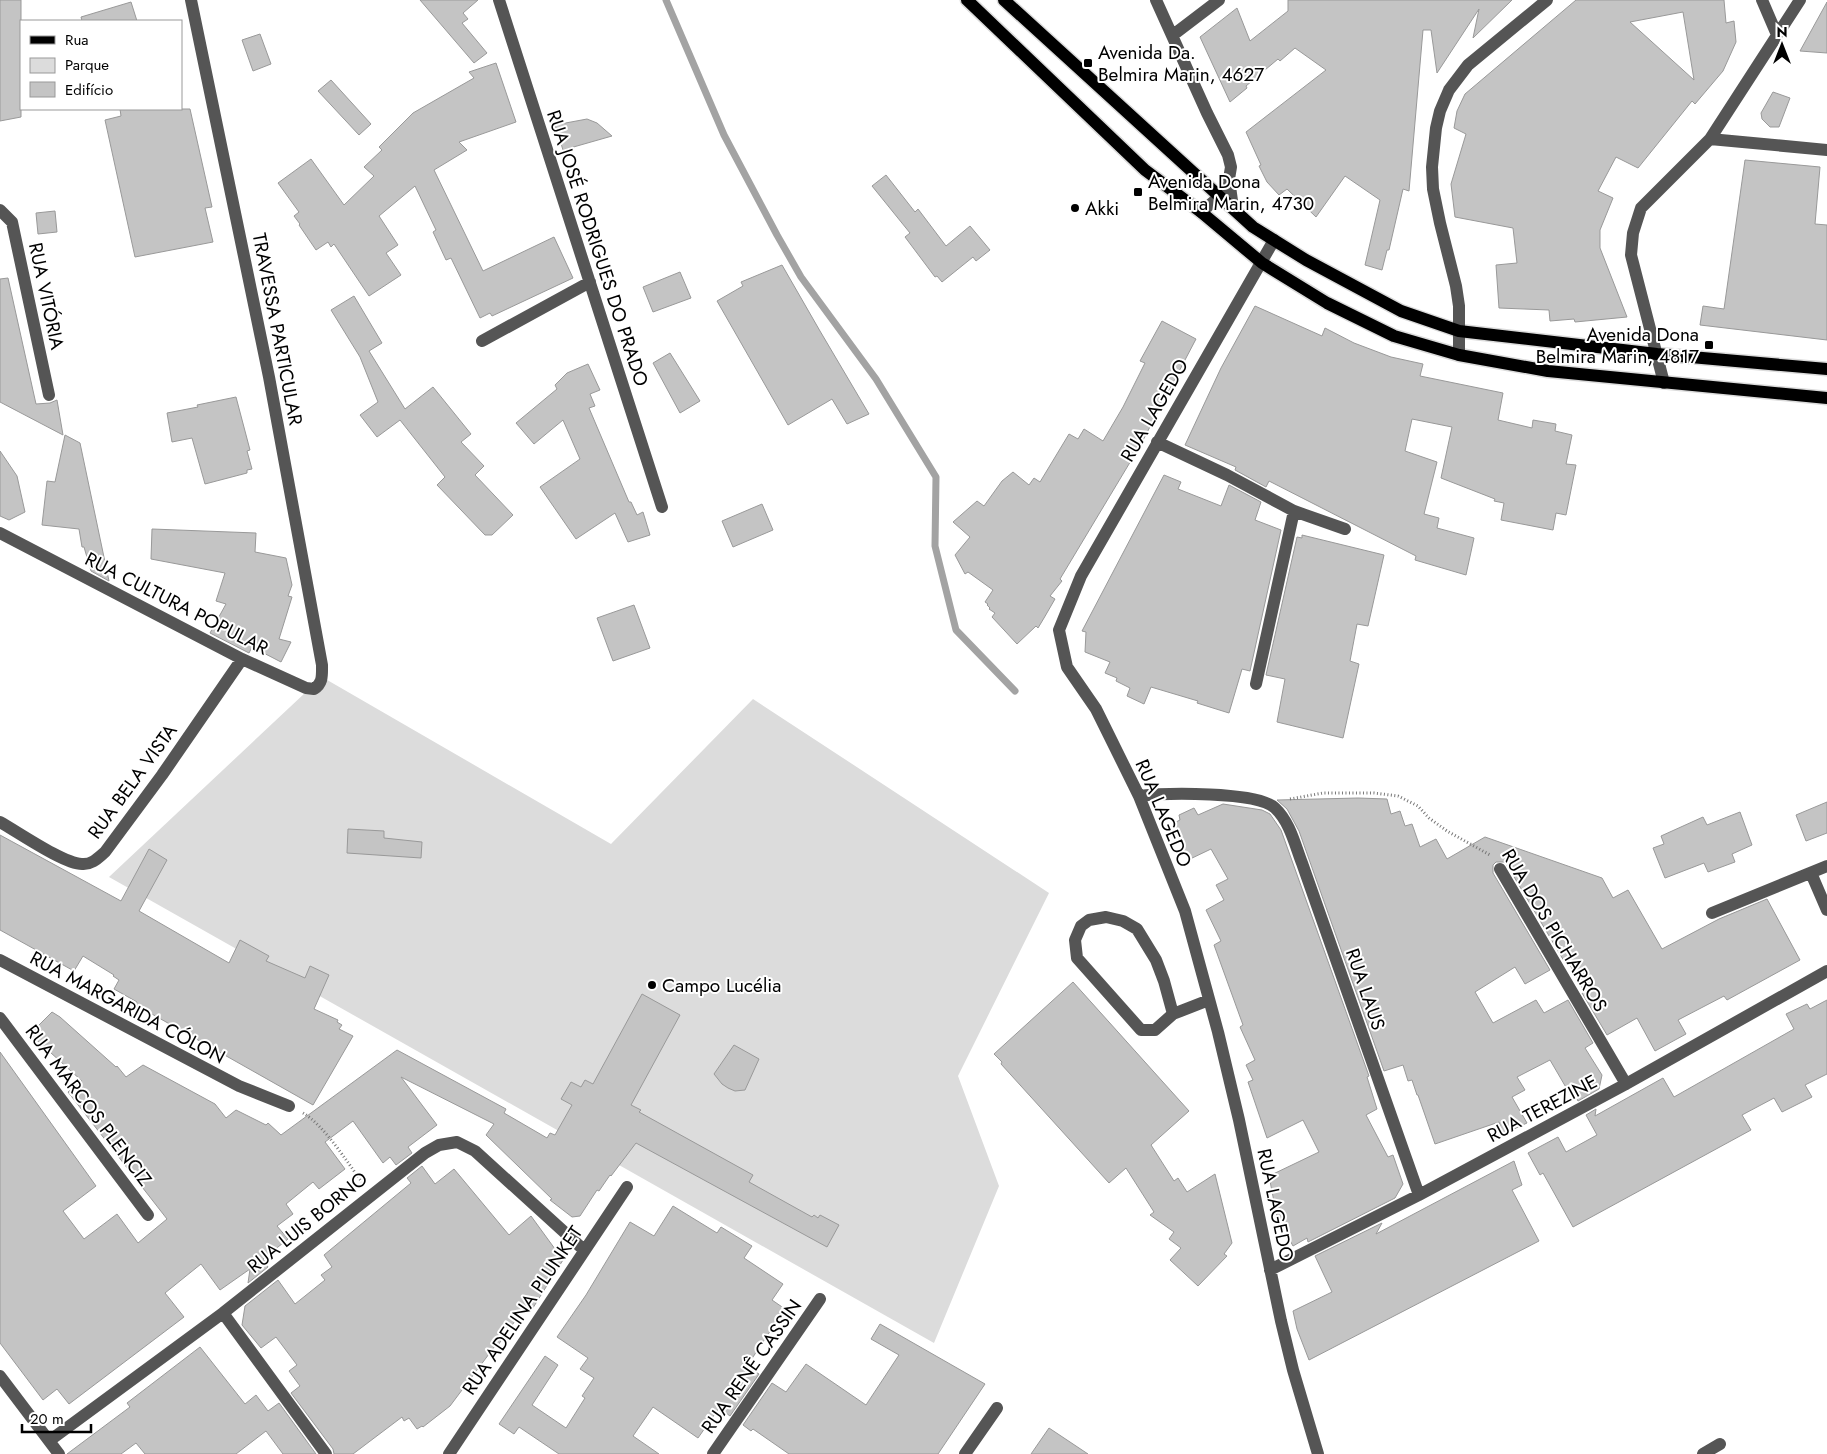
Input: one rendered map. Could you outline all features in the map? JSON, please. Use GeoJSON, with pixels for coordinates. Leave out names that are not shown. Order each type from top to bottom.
{"type":"FeatureCollection","features":[{"type":"Feature","properties":{"kind":"main road"},"geometry":{"type":"LineString","coordinates":[[967,0],[1145,170],[1201,212],[1262,263],[1327,303],[1394,336],[1459,354],[1548,371],[1827,398]]}},
{"type":"Feature","properties":{"kind":"main road"},"geometry":{"type":"LineString","coordinates":[[1004,0],[1254,227],[1306,260],[1401,310],[1459,331],[1657,354],[1827,369]]}},
{"type":"Feature","properties":{"kind":"street","name":"TRAVESSA PARTICULAR"},"geometry":{"type":"LineString","coordinates":[[191,0],[269,378],[322,665]]}},
{"type":"Feature","properties":{"kind":"street","name":"RUA JOSÉ RODRIGUES DO PRADO"},"geometry":{"type":"LineString","coordinates":[[499,0],[662,508]]}},
{"type":"Feature","properties":{"kind":"street"},"geometry":{"type":"LineString","coordinates":[[1156,0],[1228,155],[1231,168],[1229,179],[1233,208]]}},
{"type":"Feature","properties":{"kind":"street"},"geometry":{"type":"LineString","coordinates":[[1173,35],[1219,0]]}},
{"type":"Feature","properties":{"kind":"street"},"geometry":{"type":"LineString","coordinates":[[1459,354],[1459,306],[1456,286],[1433,189],[1432,160],[1440,110],[1456,78],[1468,65],[1547,0]]}},
{"type":"Feature","properties":{"kind":"street"},"geometry":{"type":"LineString","coordinates":[[1762,0],[1777,35]]}},
{"type":"Feature","properties":{"kind":"street"},"geometry":{"type":"LineString","coordinates":[[1664,383],[1631,255],[1633,233],[1641,208],[1710,139],[1800,0]]}},
{"type":"Feature","properties":{"kind":"street"},"geometry":{"type":"LineString","coordinates":[[1710,139],[1827,150]]}},
{"type":"Feature","properties":{"kind":"street"},"geometry":{"type":"LineString","coordinates":[[1201,212],[1219,197],[1229,179]]}},
{"type":"Feature","properties":{"kind":"street","name":"RUA VITÓRIA"},"geometry":{"type":"LineString","coordinates":[[0,210],[12,222],[49,395]]}},
{"type":"Feature","properties":{"kind":"street","name":"RUA LAGEDO"},"geometry":{"type":"LineString","coordinates":[[1274,240],[1081,576],[1059,630],[1067,667],[1096,709],[1139,796],[1184,911],[1210,1000],[1239,1120],[1293,1370],[1318,1454]]}},
{"type":"Feature","properties":{"kind":"street"},"geometry":{"type":"LineString","coordinates":[[482,341],[590,282]]}},
{"type":"Feature","properties":{"kind":"street"},"geometry":{"type":"LineString","coordinates":[[1157,442],[1227,475],[1294,511],[1345,529]]}},
{"type":"Feature","properties":{"kind":"street"},"geometry":{"type":"LineString","coordinates":[[1256,684],[1294,511]]}},
{"type":"Feature","properties":{"kind":"street","name":"RUA CULTURA POPULAR"},"geometry":{"type":"LineString","coordinates":[[0,533],[242,659],[306,688],[314,689],[320,685],[322,665]]}},
{"type":"Feature","properties":{"kind":"street","name":"RUA BELA VISTA"},"geometry":{"type":"LineString","coordinates":[[0,822],[67,861],[83,865],[93,862],[105,852],[162,775],[242,659]]}},
{"type":"Feature","properties":{"kind":"street"},"geometry":{"type":"LineString","coordinates":[[1139,796],[1197,793],[1247,798],[1267,803]]}},
{"type":"Feature","properties":{"kind":"street","name":"RUA LAUS"},"geometry":{"type":"LineString","coordinates":[[1267,803],[1275,807],[1290,831],[1419,1195]]}},
{"type":"Feature","properties":{"kind":"street"},"geometry":{"type":"LineString","coordinates":[[1712,913],[1827,866]]}},
{"type":"Feature","properties":{"kind":"street","name":"RUA DOS PICHARROS"},"geometry":{"type":"LineString","coordinates":[[1500,869],[1626,1084]]}},
{"type":"Feature","properties":{"kind":"street"},"geometry":{"type":"LineString","coordinates":[[1811,873],[1827,910]]}},
{"type":"Feature","properties":{"kind":"street"},"geometry":{"type":"LineString","coordinates":[[1173,1014],[1156,960],[1137,929],[1123,921],[1106,917],[1089,920],[1081,926],[1075,940],[1077,958],[1141,1030],[1155,1030],[1173,1014],[1210,1000]]}},
{"type":"Feature","properties":{"kind":"street","name":"RUA MARGARIDA CÓLON"},"geometry":{"type":"LineString","coordinates":[[0,960],[239,1086],[289,1106]]}},
{"type":"Feature","properties":{"kind":"street","name":"RUA TEREZINE"},"geometry":{"type":"LineString","coordinates":[[1270,1270],[1419,1195],[1626,1084],[1827,971]]}},
{"type":"Feature","properties":{"kind":"street","name":"RUA MARCOS PLENCIZ"},"geometry":{"type":"LineString","coordinates":[[0,1018],[148,1215]]}},
{"type":"Feature","properties":{"kind":"street","name":"RUA LUIS BORNO"},"geometry":{"type":"LineString","coordinates":[[49,1441],[223,1313],[372,1194],[425,1153],[439,1145],[457,1142],[474,1152],[584,1250]]}},
{"type":"Feature","properties":{"kind":"street","name":"RUA ADELINA PLUNKET"},"geometry":{"type":"LineString","coordinates":[[450,1454],[627,1188]]}},
{"type":"Feature","properties":{"kind":"street","name":"RUA RENÊ CASSIN"},"geometry":{"type":"LineString","coordinates":[[713,1454],[820,1299]]}},
{"type":"Feature","properties":{"kind":"street"},"geometry":{"type":"LineString","coordinates":[[223,1313],[326,1454]]}},
{"type":"Feature","properties":{"kind":"street"},"geometry":{"type":"LineString","coordinates":[[0,1376],[59,1454]]}},
{"type":"Feature","properties":{"kind":"street"},"geometry":{"type":"LineString","coordinates":[[965,1454],[997,1408]]}},
{"type":"Feature","properties":{"kind":"street"},"geometry":{"type":"LineString","coordinates":[[1703,1454],[1720,1444]]}},
{"type":"Feature","properties":{"kind":"path","name":"RUA DOS PICHARROS"},"geometry":{"type":"LineString","coordinates":[[1267,803],[1323,793],[1374,793],[1398,796],[1418,806],[1447,831],[1489,854],[1500,869]]}},
{"type":"Feature","properties":{"kind":"path"},"geometry":{"type":"LineString","coordinates":[[289,1106],[310,1118],[332,1142],[372,1194]]}},
{"type":"Feature","properties":{"kind":"green space","name":"Campo Lucélia"},"geometry":{"type":"Polygon","coordinates":[[[322,677],[611,844],[753,699],[1049,893],[958,1076],[999,1186],[934,1343],[109,877],[322,677]]]}},
{"type":"Feature","properties":{"kind":"building"},"geometry":{"type":"Polygon","coordinates":[[[0,0],[21,0],[21,117],[0,121],[0,0]]]}},
{"type":"Feature","properties":{"kind":"building"},"geometry":{"type":"Polygon","coordinates":[[[420,0],[478,0],[463,13],[468,19],[462,23],[487,53],[474,63],[420,0]]]}},
{"type":"Feature","properties":{"kind":"building"},"geometry":{"type":"Polygon","coordinates":[[[1288,0],[1512,0],[1473,38],[1479,9],[1437,73],[1431,30],[1423,30],[1409,191],[1403,189],[1389,250],[1387,250],[1382,270],[1365,265],[1380,200],[1345,176],[1316,217],[1287,189],[1279,195],[1267,182],[1246,132],[1326,70],[1295,48],[1280,61],[1278,59],[1230,102],[1200,37],[1237,8],[1250,41],[1288,11],[1288,0]]]}},
{"type":"Feature","properties":{"kind":"building"},"geometry":{"type":"Polygon","coordinates":[[[1576,0],[1724,0],[1726,23],[1734,21],[1736,42],[1723,71],[1695,104],[1692,101],[1638,168],[1616,157],[1598,191],[1613,198],[1600,230],[1600,248],[1627,317],[1575,322],[1574,319],[1550,321],[1549,310],[1499,308],[1496,265],[1517,263],[1513,228],[1455,217],[1451,184],[1466,134],[1454,128],[1457,111],[1465,94],[1576,0]],[[1683,12],[1630,22],[1694,80],[1683,12]]]}},
{"type":"Feature","properties":{"kind":"building"},"geometry":{"type":"Polygon","coordinates":[[[131,2],[137,20],[82,20],[81,17],[131,2]]]}},
{"type":"Feature","properties":{"kind":"building"},"geometry":{"type":"Polygon","coordinates":[[[1827,2],[1827,53],[1800,51],[1827,2]]]}},
{"type":"Feature","properties":{"kind":"building"},"geometry":{"type":"Polygon","coordinates":[[[260,34],[271,64],[253,71],[242,40],[260,34]]]}},
{"type":"Feature","properties":{"kind":"building"},"geometry":{"type":"Polygon","coordinates":[[[496,63],[516,122],[459,142],[467,150],[434,170],[483,271],[554,237],[573,278],[492,316],[490,313],[480,318],[451,258],[446,260],[433,232],[436,230],[415,186],[379,216],[398,245],[386,253],[401,275],[369,296],[334,244],[331,247],[328,242],[316,250],[294,216],[299,212],[278,183],[311,159],[344,205],[374,176],[364,167],[382,150],[379,147],[413,113],[474,78],[469,72],[496,63]]]}},
{"type":"Feature","properties":{"kind":"building"},"geometry":{"type":"Polygon","coordinates":[[[331,80],[371,124],[359,135],[318,91],[331,80]]]}},
{"type":"Feature","properties":{"kind":"building"},"geometry":{"type":"Polygon","coordinates":[[[1773,92],[1790,98],[1779,127],[1770,127],[1762,119],[1761,113],[1773,92]]]}},
{"type":"Feature","properties":{"kind":"building"},"geometry":{"type":"Polygon","coordinates":[[[190,109],[212,207],[205,208],[213,242],[135,257],[105,120],[121,116],[120,110],[190,109]]]}},
{"type":"Feature","properties":{"kind":"building"},"geometry":{"type":"Polygon","coordinates":[[[587,119],[597,123],[612,136],[563,150],[555,125],[587,119]]]}},
{"type":"Feature","properties":{"kind":"building"},"geometry":{"type":"Polygon","coordinates":[[[1745,160],[1820,167],[1815,224],[1827,225],[1827,340],[1700,325],[1703,306],[1724,309],[1745,160]]]}},
{"type":"Feature","properties":{"kind":"building"},"geometry":{"type":"Polygon","coordinates":[[[886,175],[915,212],[918,209],[946,246],[970,226],[990,250],[976,261],[973,257],[942,282],[937,276],[935,277],[905,237],[910,233],[872,186],[886,175]]]}},
{"type":"Feature","properties":{"kind":"building"},"geometry":{"type":"Polygon","coordinates":[[[55,211],[57,232],[38,234],[36,213],[55,211]]]}},
{"type":"Feature","properties":{"kind":"building"},"geometry":{"type":"Polygon","coordinates":[[[782,265],[869,414],[847,424],[832,399],[788,425],[717,301],[743,286],[741,282],[782,265]]]}},
{"type":"Feature","properties":{"kind":"building"},"geometry":{"type":"Polygon","coordinates":[[[680,272],[691,298],[653,312],[643,287],[680,272]]]}},
{"type":"Feature","properties":{"kind":"building"},"geometry":{"type":"Polygon","coordinates":[[[8,278],[36,404],[50,403],[57,400],[63,435],[0,402],[0,279],[8,278]]]}},
{"type":"Feature","properties":{"kind":"building"},"geometry":{"type":"Polygon","coordinates":[[[354,296],[382,343],[369,351],[405,409],[433,387],[471,434],[461,442],[484,466],[475,475],[513,515],[492,535],[485,535],[437,485],[445,477],[400,420],[377,437],[360,415],[378,402],[360,357],[331,310],[354,296]]]}},
{"type":"Feature","properties":{"kind":"building"},"geometry":{"type":"Polygon","coordinates":[[[1255,306],[1322,336],[1325,328],[1354,343],[1391,357],[1423,364],[1420,376],[1503,393],[1498,420],[1532,428],[1533,420],[1556,424],[1555,431],[1572,435],[1566,464],[1576,465],[1566,515],[1556,513],[1553,530],[1501,520],[1504,503],[1494,501],[1495,499],[1441,478],[1452,427],[1412,419],[1405,451],[1437,462],[1424,514],[1439,518],[1437,528],[1474,538],[1466,575],[1415,560],[1416,556],[1269,481],[1266,487],[1235,470],[1236,467],[1185,445],[1221,368],[1255,306]]]}},
{"type":"Feature","properties":{"kind":"building"},"geometry":{"type":"Polygon","coordinates":[[[1162,321],[1196,339],[1141,444],[1060,579],[1062,581],[1050,596],[1055,599],[1044,618],[1038,628],[1036,626],[1017,644],[992,617],[995,613],[989,609],[988,604],[985,602],[993,590],[968,572],[965,574],[955,555],[970,537],[953,522],[977,501],[984,506],[1002,481],[1013,472],[1029,485],[1034,478],[1040,482],[1069,434],[1078,439],[1084,429],[1103,441],[1145,363],[1140,361],[1162,321]]]}},
{"type":"Feature","properties":{"kind":"building"},"geometry":{"type":"Polygon","coordinates":[[[670,353],[700,401],[680,413],[653,363],[670,353]]]}},
{"type":"Feature","properties":{"kind":"building"},"geometry":{"type":"Polygon","coordinates":[[[588,364],[600,390],[590,394],[595,406],[589,408],[629,502],[631,502],[637,515],[643,512],[650,535],[628,542],[615,513],[576,539],[540,487],[580,459],[563,420],[534,444],[516,423],[557,389],[555,385],[567,373],[588,364]]]}},
{"type":"Feature","properties":{"kind":"building"},"geometry":{"type":"Polygon","coordinates":[[[236,397],[250,450],[247,451],[252,469],[247,470],[247,473],[205,484],[192,438],[172,442],[167,413],[236,397]]]}},
{"type":"Feature","properties":{"kind":"building"},"geometry":{"type":"Polygon","coordinates":[[[65,435],[80,443],[109,581],[91,571],[84,547],[82,547],[79,529],[42,525],[47,481],[55,482],[65,435]]]}},
{"type":"Feature","properties":{"kind":"building"},"geometry":{"type":"Polygon","coordinates":[[[0,451],[17,476],[25,512],[9,520],[0,516],[0,451]]]}},
{"type":"Feature","properties":{"kind":"building"},"geometry":{"type":"Polygon","coordinates":[[[1164,475],[1181,482],[1178,489],[1221,506],[1229,485],[1261,502],[1255,520],[1281,530],[1250,671],[1242,669],[1229,713],[1197,703],[1198,701],[1151,687],[1144,704],[1127,696],[1130,688],[1116,681],[1117,678],[1105,673],[1110,662],[1085,652],[1086,632],[1082,631],[1164,475]]]}},
{"type":"Feature","properties":{"kind":"building"},"geometry":{"type":"Polygon","coordinates":[[[762,504],[773,530],[733,547],[722,521],[762,504]]]}},
{"type":"Feature","properties":{"kind":"building"},"geometry":{"type":"Polygon","coordinates":[[[152,529],[256,533],[255,552],[286,558],[292,585],[288,596],[292,597],[279,639],[291,642],[281,662],[252,647],[249,653],[210,633],[226,604],[216,601],[225,573],[151,559],[152,529]]]}},
{"type":"Feature","properties":{"kind":"building"},"geometry":{"type":"Polygon","coordinates":[[[1302,535],[1384,555],[1368,626],[1357,624],[1350,661],[1359,664],[1343,738],[1277,722],[1285,679],[1266,675],[1297,537],[1302,538],[1302,535]]]}},
{"type":"Feature","properties":{"kind":"building"},"geometry":{"type":"Polygon","coordinates":[[[634,605],[650,648],[613,661],[597,618],[634,605]]]}},
{"type":"Feature","properties":{"kind":"building"},"geometry":{"type":"Polygon","coordinates":[[[1387,799],[1391,814],[1400,811],[1405,826],[1412,824],[1420,847],[1436,839],[1447,859],[1485,837],[1602,878],[1613,898],[1628,890],[1662,949],[1719,919],[1767,899],[1800,960],[1727,1000],[1724,996],[1678,1020],[1686,1034],[1655,1051],[1637,1018],[1607,1035],[1582,993],[1584,992],[1567,959],[1564,961],[1507,865],[1504,862],[1496,862],[1493,865],[1493,873],[1550,970],[1525,984],[1515,967],[1475,992],[1493,1023],[1536,1000],[1544,1013],[1568,1000],[1593,1043],[1585,1048],[1602,1075],[1599,1089],[1578,1101],[1574,1094],[1571,1096],[1550,1060],[1517,1077],[1525,1090],[1512,1097],[1527,1123],[1503,1134],[1499,1122],[1435,1144],[1412,1080],[1408,1081],[1403,1065],[1384,1071],[1299,831],[1287,809],[1277,800],[1387,799]]]}},
{"type":"Feature","properties":{"kind":"building"},"geometry":{"type":"Polygon","coordinates":[[[1827,802],[1827,833],[1806,841],[1796,815],[1827,802]]]}},
{"type":"Feature","properties":{"kind":"building"},"geometry":{"type":"Polygon","coordinates":[[[1223,804],[1262,810],[1270,814],[1281,830],[1369,1076],[1367,1077],[1377,1109],[1366,1115],[1388,1157],[1393,1155],[1403,1184],[1395,1198],[1308,1242],[1307,1238],[1293,1246],[1277,1217],[1269,1176],[1319,1152],[1303,1120],[1267,1138],[1248,1082],[1253,1080],[1246,1065],[1255,1060],[1240,1027],[1243,1025],[1214,945],[1221,941],[1206,910],[1224,900],[1216,885],[1228,879],[1211,849],[1188,860],[1174,823],[1180,820],[1179,815],[1194,808],[1198,815],[1223,804]]]}},
{"type":"Feature","properties":{"kind":"building"},"geometry":{"type":"Polygon","coordinates":[[[1740,812],[1752,845],[1732,854],[1735,862],[1708,872],[1704,863],[1665,878],[1653,848],[1664,844],[1661,836],[1703,817],[1707,825],[1740,812]]]}},
{"type":"Feature","properties":{"kind":"building"},"geometry":{"type":"Polygon","coordinates":[[[348,829],[384,831],[384,838],[422,842],[421,858],[347,853],[348,829]]]}},
{"type":"Feature","properties":{"kind":"building"},"geometry":{"type":"Polygon","coordinates":[[[0,835],[121,901],[149,849],[167,860],[139,911],[229,963],[240,940],[269,956],[266,961],[305,978],[310,966],[329,975],[314,1009],[338,1020],[337,1022],[342,1025],[339,1029],[353,1036],[313,1105],[136,1005],[137,1002],[114,989],[119,980],[114,975],[83,956],[74,971],[0,930],[0,835]]]}},
{"type":"Feature","properties":{"kind":"building"},"geometry":{"type":"Polygon","coordinates":[[[1073,982],[1189,1111],[1151,1145],[1174,1181],[1178,1178],[1187,1192],[1215,1174],[1232,1243],[1224,1254],[1227,1256],[1198,1286],[1170,1260],[1181,1248],[1169,1239],[1174,1232],[1150,1215],[1154,1212],[1126,1168],[1109,1183],[994,1054],[1073,982]]]}},
{"type":"Feature","properties":{"kind":"building"},"geometry":{"type":"Polygon","coordinates":[[[642,994],[680,1015],[631,1105],[641,1110],[639,1112],[753,1175],[749,1182],[812,1217],[814,1215],[818,1218],[820,1215],[839,1225],[827,1247],[636,1143],[599,1191],[597,1190],[580,1216],[572,1217],[550,1200],[552,1199],[486,1135],[494,1124],[401,1077],[437,1125],[408,1147],[412,1153],[396,1165],[390,1157],[383,1163],[353,1121],[325,1142],[345,1169],[319,1189],[313,1182],[286,1204],[293,1214],[277,1226],[288,1239],[263,1259],[268,1267],[248,1283],[250,1269],[220,1290],[201,1264],[165,1293],[184,1317],[69,1404],[57,1389],[43,1400],[0,1343],[0,1052],[96,1186],[63,1211],[84,1239],[117,1214],[138,1243],[167,1219],[68,1092],[82,1081],[30,1034],[52,1012],[117,1066],[126,1077],[143,1065],[215,1104],[226,1118],[236,1110],[266,1125],[268,1123],[281,1135],[397,1050],[506,1109],[504,1113],[547,1138],[550,1133],[555,1135],[572,1105],[561,1099],[571,1082],[581,1087],[585,1080],[593,1084],[642,994]]]}},
{"type":"Feature","properties":{"kind":"building"},"geometry":{"type":"Polygon","coordinates":[[[1827,1000],[1827,1074],[1805,1085],[1812,1097],[1782,1112],[1774,1098],[1742,1115],[1751,1130],[1573,1227],[1543,1173],[1540,1175],[1528,1153],[1558,1137],[1566,1152],[1597,1135],[1586,1115],[1596,1109],[1595,1116],[1663,1078],[1674,1097],[1794,1029],[1786,1014],[1807,1004],[1810,1009],[1827,1000]]]}},
{"type":"Feature","properties":{"kind":"building"},"geometry":{"type":"Polygon","coordinates":[[[734,1045],[759,1059],[745,1090],[735,1091],[728,1088],[714,1074],[734,1045]]]}},
{"type":"Feature","properties":{"kind":"building"},"geometry":{"type":"Polygon","coordinates":[[[1514,1161],[1522,1185],[1512,1190],[1539,1241],[1309,1360],[1297,1329],[1293,1311],[1332,1292],[1315,1256],[1382,1223],[1376,1234],[1514,1161]]]}},
{"type":"Feature","properties":{"kind":"building"},"geometry":{"type":"Polygon","coordinates":[[[422,1166],[435,1184],[454,1169],[509,1235],[531,1216],[563,1260],[531,1311],[527,1304],[496,1348],[495,1346],[450,1406],[423,1427],[417,1429],[409,1418],[404,1421],[402,1417],[353,1454],[334,1454],[333,1449],[291,1393],[300,1386],[289,1371],[297,1365],[276,1337],[261,1348],[242,1325],[245,1306],[278,1280],[295,1304],[325,1280],[321,1275],[332,1267],[324,1255],[411,1183],[407,1178],[422,1166]]]}},
{"type":"Feature","properties":{"kind":"building"},"geometry":{"type":"Polygon","coordinates":[[[673,1206],[717,1233],[721,1227],[752,1246],[744,1258],[783,1284],[772,1300],[785,1309],[747,1366],[759,1374],[730,1416],[719,1408],[698,1438],[653,1407],[633,1436],[659,1454],[559,1454],[519,1427],[514,1434],[499,1424],[545,1356],[558,1365],[532,1405],[566,1428],[585,1398],[582,1396],[594,1378],[580,1369],[588,1358],[557,1337],[586,1295],[630,1222],[654,1236],[673,1206]]]}},
{"type":"Feature","properties":{"kind":"building"},"geometry":{"type":"Polygon","coordinates":[[[880,1324],[985,1384],[938,1454],[789,1454],[753,1429],[751,1431],[743,1425],[772,1383],[786,1392],[806,1364],[866,1405],[899,1355],[871,1339],[880,1324]]]}},
{"type":"Feature","properties":{"kind":"building"},"geometry":{"type":"Polygon","coordinates":[[[200,1347],[245,1404],[256,1395],[268,1411],[279,1403],[316,1454],[283,1454],[266,1431],[236,1454],[145,1454],[136,1443],[121,1454],[67,1454],[130,1407],[127,1403],[200,1347]]]}},
{"type":"Feature","properties":{"kind":"building"},"geometry":{"type":"Polygon","coordinates":[[[1049,1428],[1088,1454],[1031,1454],[1049,1428]]]}},
{"type":"Feature","properties":{"kind":"waterway"},"geometry":{"type":"LineString","coordinates":[[666,0],[724,135],[777,235],[801,277],[876,379],[936,477],[935,546],[956,630],[1015,691]]}},
{"type":"Feature","properties":{"kind":"place","name":"Avenida Da. Belmira Marin, 4627"},"geometry":{"type":"Point","coordinates":[1088,63]}},
{"type":"Feature","properties":{"kind":"place","name":"Avenida Dona Belmira Marin, 4730"},"geometry":{"type":"Point","coordinates":[1138,192]}},
{"type":"Feature","properties":{"kind":"place","name":"Akki"},"geometry":{"type":"Point","coordinates":[1075,208]}},
{"type":"Feature","properties":{"kind":"place","name":"Avenida Dona Belmira Marin, 4817"},"geometry":{"type":"Point","coordinates":[1709,345]}},
{"type":"Feature","properties":{"kind":"place","name":"Campo Lucélia"},"geometry":{"type":"Point","coordinates":[652,985]}}]}
